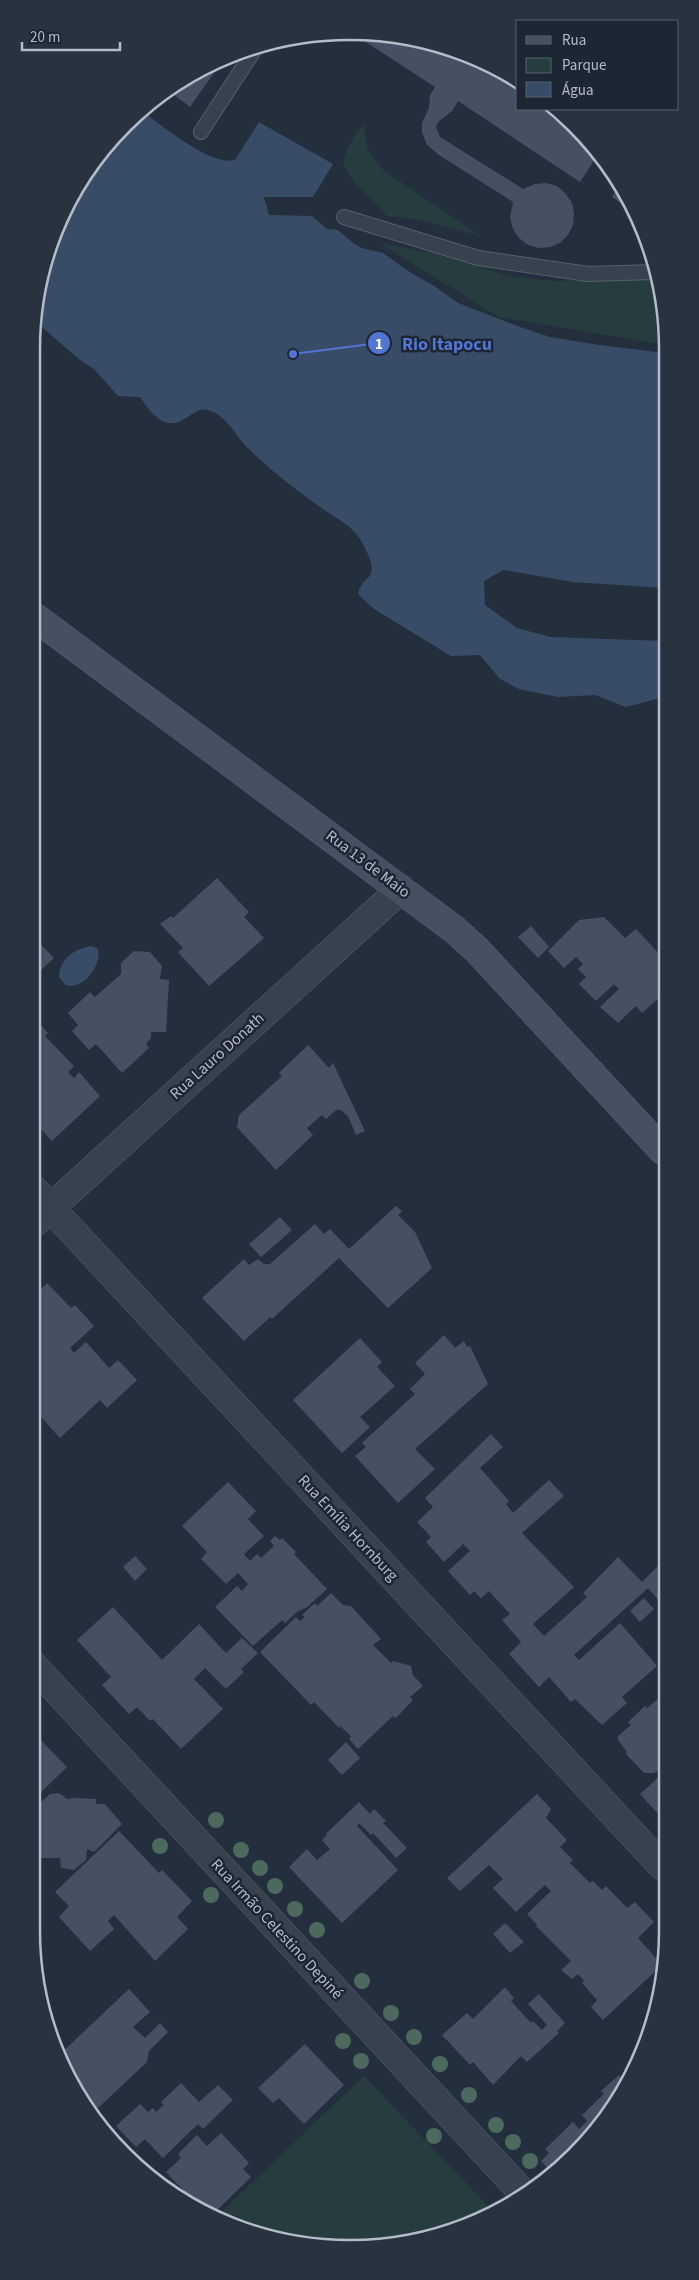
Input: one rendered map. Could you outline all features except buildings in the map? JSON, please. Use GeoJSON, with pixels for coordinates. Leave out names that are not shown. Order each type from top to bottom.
{"type":"FeatureCollection","features":[{"type":"Feature","properties":{"kind":"main road","name":"Rua 13 de Maio"},"geometry":{"type":"LineString","coordinates":[[40,621],[455,930],[477,950],[659,1147]]}},
{"type":"Feature","properties":{"kind":"street","name":"Rua Lauro Donath"},"geometry":{"type":"LineString","coordinates":[[40,1206],[400,889]]}},
{"type":"Feature","properties":{"kind":"street","name":"Rua Emília Hornburg"},"geometry":{"type":"LineString","coordinates":[[40,1208],[659,1863]]}},
{"type":"Feature","properties":{"kind":"street","name":"Rua Irmão Celestino Depiné"},"geometry":{"type":"LineString","coordinates":[[40,1673],[519,2189]]}},
{"type":"Feature","properties":{"kind":"lane"},"geometry":{"type":"LineString","coordinates":[[201,132],[250,56]]}},
{"type":"Feature","properties":{"kind":"lane"},"geometry":{"type":"LineString","coordinates":[[344,217],[478,258],[588,274],[649,272]]}},
{"type":"Feature","properties":{"kind":"green space"},"geometry":{"type":"Polygon","coordinates":[[[364,124],[367,148],[383,170],[481,236],[419,220],[387,216],[354,182],[343,164],[351,142],[364,124]]]}},
{"type":"Feature","properties":{"kind":"green space"},"geometry":{"type":"Polygon","coordinates":[[[379,243],[433,253],[509,276],[554,281],[596,280],[649,275],[656,309],[659,344],[499,317],[379,243]]]}},
{"type":"Feature","properties":{"kind":"green space"},"geometry":{"type":"Polygon","coordinates":[[[364,2076],[489,2207],[449,2224],[410,2234],[350,2240],[289,2234],[250,2224],[222,2212],[364,2076]]]}},
{"type":"Feature","properties":{"kind":"water"},"geometry":{"type":"Polygon","coordinates":[[[148,115],[188,144],[214,158],[226,161],[235,160],[259,122],[333,164],[313,197],[264,197],[269,215],[312,216],[327,229],[338,230],[362,248],[383,253],[458,303],[520,327],[550,337],[659,352],[659,588],[573,582],[503,570],[484,581],[485,605],[517,628],[550,637],[659,641],[659,698],[626,707],[595,695],[558,697],[519,689],[500,679],[480,655],[451,656],[374,609],[358,594],[372,568],[366,550],[357,535],[348,526],[266,465],[244,444],[221,417],[204,409],[174,423],[162,421],[152,413],[140,397],[118,396],[94,369],[80,360],[41,327],[46,289],[56,250],[81,195],[92,178],[117,145],[148,115]]]}},
{"type":"Feature","properties":{"kind":"water"},"geometry":{"type":"Polygon","coordinates":[[[92,946],[98,949],[99,955],[90,975],[79,984],[73,986],[66,985],[59,977],[65,960],[74,952],[92,946]]]}},
{"type":"Feature","properties":{"kind":"place","name":"Rio Itapocu"},"geometry":{"type":"Point","coordinates":[293,354]}}]}
